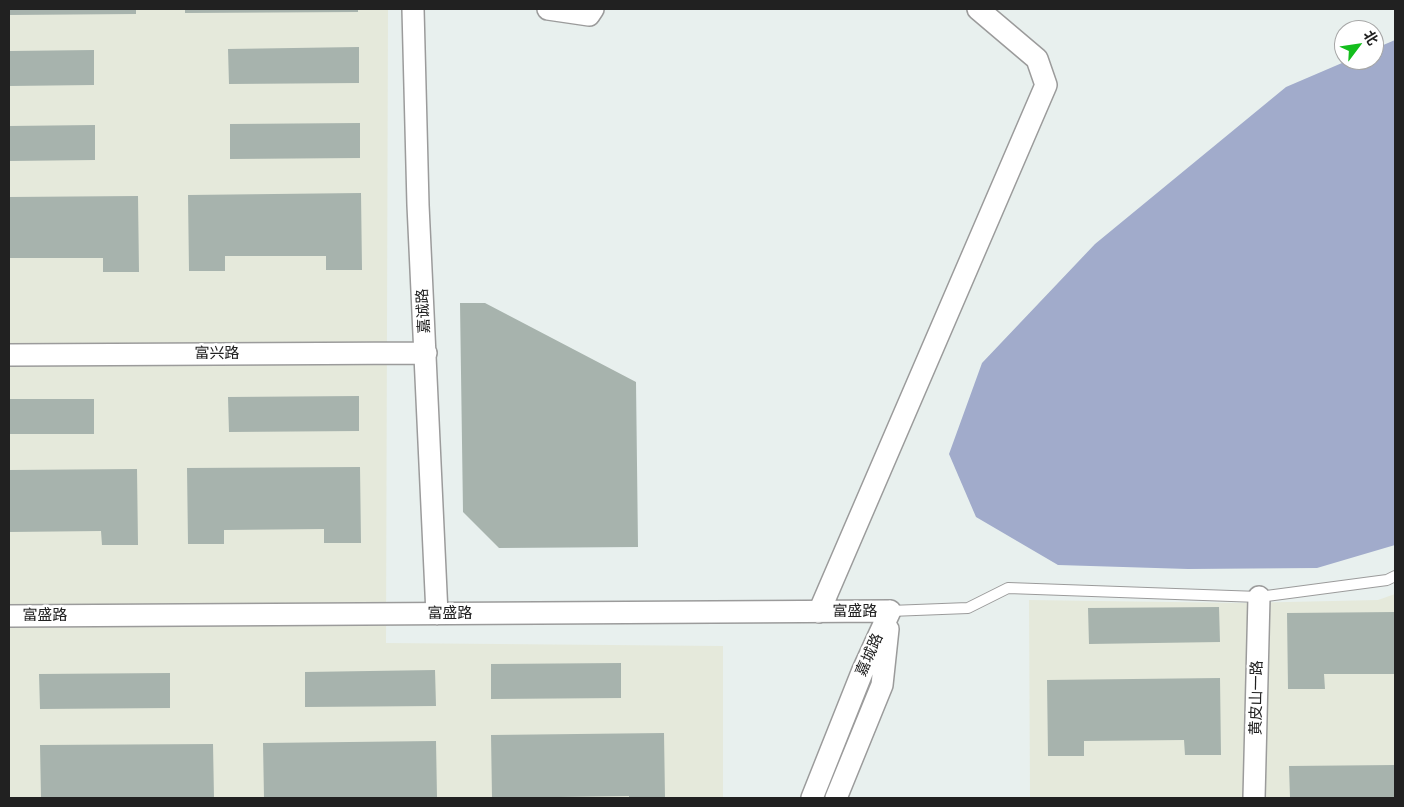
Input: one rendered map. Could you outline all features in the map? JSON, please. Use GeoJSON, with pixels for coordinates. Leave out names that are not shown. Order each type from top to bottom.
{"type":"FeatureCollection","features":[{"type":"Feature","properties":{"kind":"street","name":"嘉诚路"},"geometry":{"type":"LineString","coordinates":[[413,9],[418,204],[437,614]]}},
{"type":"Feature","properties":{"kind":"street"},"geometry":{"type":"LineString","coordinates":[[548,9],[589,15],[593,9]]}},
{"type":"Feature","properties":{"kind":"street"},"geometry":{"type":"LineString","coordinates":[[819,612],[1046,85],[1037,59],[978,9]]}},
{"type":"Feature","properties":{"kind":"street","name":"富兴路"},"geometry":{"type":"LineString","coordinates":[[9,355],[426,353]]}},
{"type":"Feature","properties":{"kind":"street","name":"黄皮山一路"},"geometry":{"type":"LineString","coordinates":[[1254,798],[1259,597]]}},
{"type":"Feature","properties":{"kind":"street","name":"富盛路"},"geometry":{"type":"LineString","coordinates":[[9,616],[890,612]]}},
{"type":"Feature","properties":{"kind":"street","name":"嘉城路"},"geometry":{"type":"LineString","coordinates":[[812,798],[863,670],[890,612]]}},
{"type":"Feature","properties":{"kind":"street","name":"嘉城路"},"geometry":{"type":"LineString","coordinates":[[836,798],[882,685],[890,612]]}},
{"type":"Feature","properties":{"kind":"lane"},"geometry":{"type":"LineString","coordinates":[[890,612],[968,608],[1008,588],[1259,597],[1386,580],[1395,576]]}},
{"type":"Feature","properties":{"kind":"shaded area"},"geometry":{"type":"Polygon","coordinates":[[[9,9],[388,9],[386,643],[723,646],[723,798],[9,798],[9,9]]]}},
{"type":"Feature","properties":{"kind":"shaded area"},"geometry":{"type":"Polygon","coordinates":[[[1395,40],[1395,545],[1317,568],[1188,569],[1058,565],[976,517],[949,454],[982,363],[1095,244],[1286,87],[1334,66],[1334,70],[1384,70],[1384,45],[1395,40]]]}},
{"type":"Feature","properties":{"kind":"shaded area"},"geometry":{"type":"Polygon","coordinates":[[[1395,594],[1395,798],[1030,798],[1029,600],[1242,603],[1378,600],[1395,594]]]}},
{"type":"Feature","properties":{"kind":"building"},"geometry":{"type":"Polygon","coordinates":[[[9,9],[136,9],[136,14],[9,15],[9,9]]]}},
{"type":"Feature","properties":{"kind":"building"},"geometry":{"type":"Polygon","coordinates":[[[185,9],[358,9],[358,12],[185,13],[185,9]]]}},
{"type":"Feature","properties":{"kind":"building"},"geometry":{"type":"Polygon","coordinates":[[[359,47],[359,83],[229,84],[228,49],[359,47]]]}},
{"type":"Feature","properties":{"kind":"building"},"geometry":{"type":"Polygon","coordinates":[[[94,50],[94,85],[9,86],[9,51],[94,50]]]}},
{"type":"Feature","properties":{"kind":"building"},"geometry":{"type":"Polygon","coordinates":[[[360,123],[360,158],[230,159],[230,124],[360,123]]]}},
{"type":"Feature","properties":{"kind":"building"},"geometry":{"type":"Polygon","coordinates":[[[95,125],[95,160],[9,161],[9,126],[95,125]]]}},
{"type":"Feature","properties":{"kind":"building"},"geometry":{"type":"Polygon","coordinates":[[[361,193],[362,270],[326,270],[326,256],[225,256],[225,271],[189,271],[188,195],[361,193]]]}},
{"type":"Feature","properties":{"kind":"building"},"geometry":{"type":"Polygon","coordinates":[[[138,196],[139,272],[103,272],[103,258],[9,258],[9,197],[138,196]]]}},
{"type":"Feature","properties":{"kind":"building"},"geometry":{"type":"Polygon","coordinates":[[[460,303],[485,303],[636,382],[638,547],[499,548],[463,512],[460,303]]]}},
{"type":"Feature","properties":{"kind":"building"},"geometry":{"type":"Polygon","coordinates":[[[359,396],[359,431],[229,432],[228,397],[359,396]]]}},
{"type":"Feature","properties":{"kind":"building"},"geometry":{"type":"Polygon","coordinates":[[[9,399],[94,399],[94,434],[9,434],[9,399]]]}},
{"type":"Feature","properties":{"kind":"building"},"geometry":{"type":"Polygon","coordinates":[[[360,467],[361,543],[324,543],[324,529],[224,530],[224,544],[188,544],[187,468],[360,467]]]}},
{"type":"Feature","properties":{"kind":"building"},"geometry":{"type":"Polygon","coordinates":[[[137,469],[138,545],[102,545],[101,531],[9,532],[9,470],[137,469]]]}},
{"type":"Feature","properties":{"kind":"building"},"geometry":{"type":"Polygon","coordinates":[[[1219,607],[1220,642],[1089,644],[1088,608],[1219,607]]]}},
{"type":"Feature","properties":{"kind":"building"},"geometry":{"type":"Polygon","coordinates":[[[1395,612],[1395,674],[1324,674],[1325,689],[1288,689],[1287,613],[1395,612]]]}},
{"type":"Feature","properties":{"kind":"building"},"geometry":{"type":"Polygon","coordinates":[[[621,663],[621,698],[491,699],[491,664],[621,663]]]}},
{"type":"Feature","properties":{"kind":"building"},"geometry":{"type":"Polygon","coordinates":[[[435,670],[436,706],[305,707],[305,672],[435,670]]]}},
{"type":"Feature","properties":{"kind":"building"},"geometry":{"type":"Polygon","coordinates":[[[170,673],[170,708],[40,709],[39,674],[170,673]]]}},
{"type":"Feature","properties":{"kind":"building"},"geometry":{"type":"Polygon","coordinates":[[[1220,678],[1221,755],[1185,755],[1184,740],[1084,741],[1084,756],[1048,756],[1047,680],[1220,678]]]}},
{"type":"Feature","properties":{"kind":"building"},"geometry":{"type":"Polygon","coordinates":[[[664,733],[665,798],[629,798],[629,796],[492,798],[491,735],[664,733]]]}},
{"type":"Feature","properties":{"kind":"building"},"geometry":{"type":"Polygon","coordinates":[[[436,741],[437,798],[264,798],[263,743],[436,741]]]}},
{"type":"Feature","properties":{"kind":"building"},"geometry":{"type":"Polygon","coordinates":[[[213,744],[214,798],[41,798],[40,745],[213,744]]]}},
{"type":"Feature","properties":{"kind":"building"},"geometry":{"type":"Polygon","coordinates":[[[1395,765],[1395,798],[1290,798],[1289,766],[1395,765]]]}}]}
